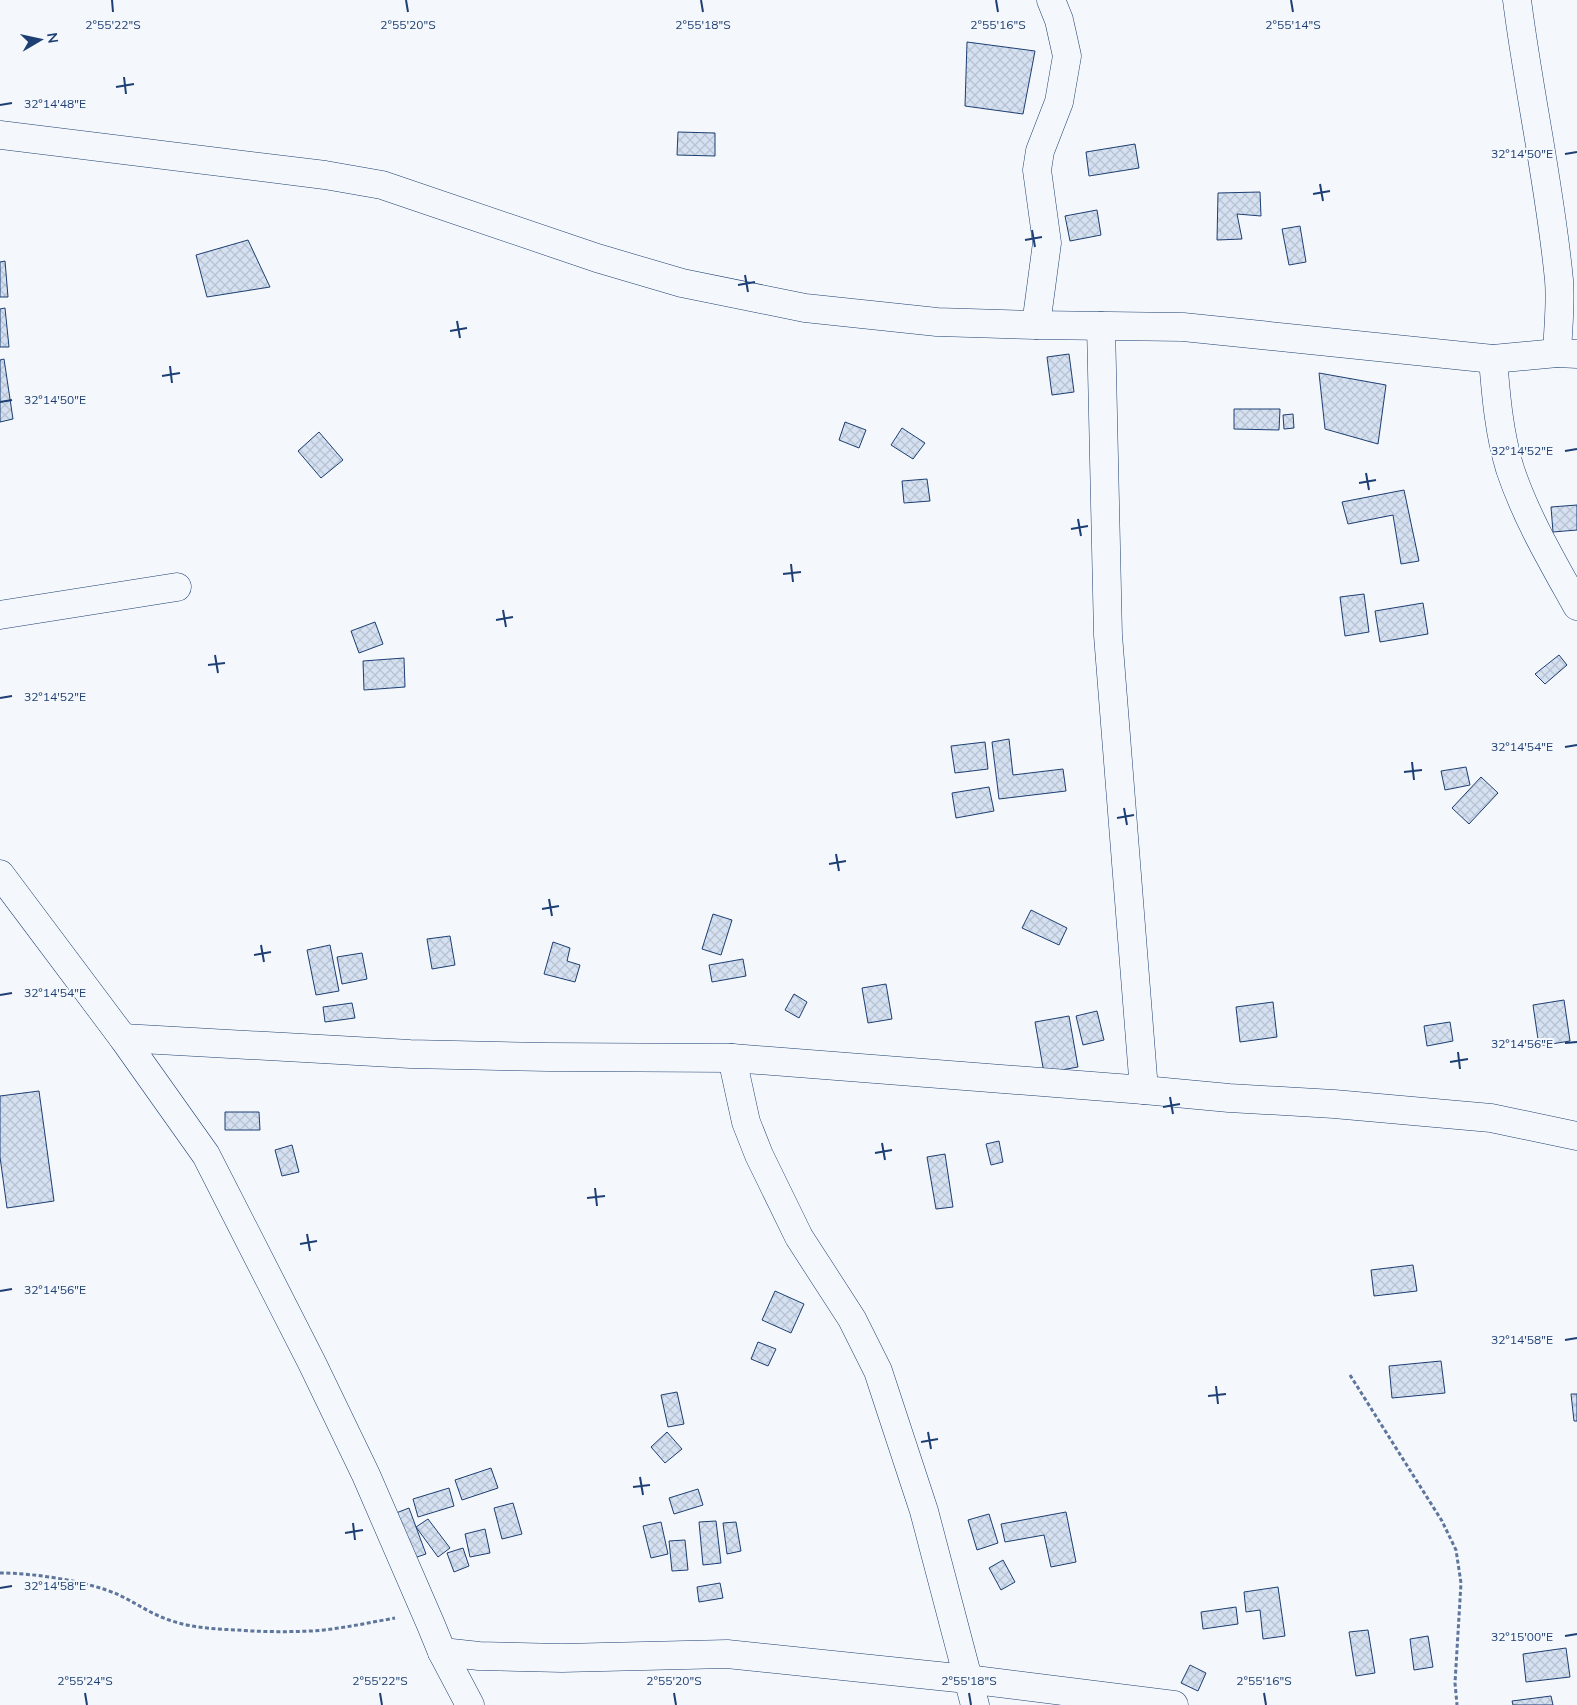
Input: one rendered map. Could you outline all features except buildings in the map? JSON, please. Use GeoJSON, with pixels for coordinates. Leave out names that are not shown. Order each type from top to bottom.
{"type":"FeatureCollection","features":[{"type":"Feature","properties":{"kind":"street"},"geometry":{"type":"LineString","coordinates":[[1036,325],[1047,243],[1037,170],[1040,151],[1059,102],[1067,56],[1059,20],[1051,0]]}},
{"type":"Feature","properties":{"kind":"street"},"geometry":{"type":"LineString","coordinates":[[0,135],[325,175],[382,185],[596,258],[653,275],[682,283],[805,308],[937,322],[1183,326],[1493,359],[1567,353],[1550,214],[1517,0]]}},
{"type":"Feature","properties":{"kind":"street"},"geometry":{"type":"LineString","coordinates":[[1102,326],[1108,635],[1144,1090]]}},
{"type":"Feature","properties":{"kind":"street"},"geometry":{"type":"LineString","coordinates":[[1493,359],[1496,408],[1510,468],[1534,528],[1577,606]]}},
{"type":"Feature","properties":{"kind":"street"},"geometry":{"type":"LineString","coordinates":[[0,615],[177,587]]}},
{"type":"Feature","properties":{"kind":"street"},"geometry":{"type":"LineString","coordinates":[[0,874],[123,1038],[206,1155],[312,1363],[366,1475],[442,1652],[470,1705]]}},
{"type":"Feature","properties":{"kind":"street"},"geometry":{"type":"LineString","coordinates":[[123,1038],[410,1054],[732,1058],[1228,1098],[1334,1104],[1491,1118],[1577,1136]]}},
{"type":"Feature","properties":{"kind":"street"},"geometry":{"type":"LineString","coordinates":[[732,1058],[746,1122],[759,1155],[799,1237],[852,1319],[878,1371],[924,1511],[975,1705]]}},
{"type":"Feature","properties":{"kind":"street"},"geometry":{"type":"LineString","coordinates":[[442,1652],[479,1656],[562,1658],[727,1654],[967,1679],[1174,1705]]}},
{"type":"Feature","properties":{"kind":"path"},"geometry":{"type":"LineString","coordinates":[[1350,1375],[1442,1521],[1456,1550],[1461,1583],[1455,1683],[1457,1705]]}},
{"type":"Feature","properties":{"kind":"path"},"geometry":{"type":"LineString","coordinates":[[0,1573],[25,1573],[101,1589],[119,1595],[137,1606],[168,1620],[194,1627],[262,1632],[313,1631],[350,1627],[396,1618],[414,1618],[431,1625]]}}]}
